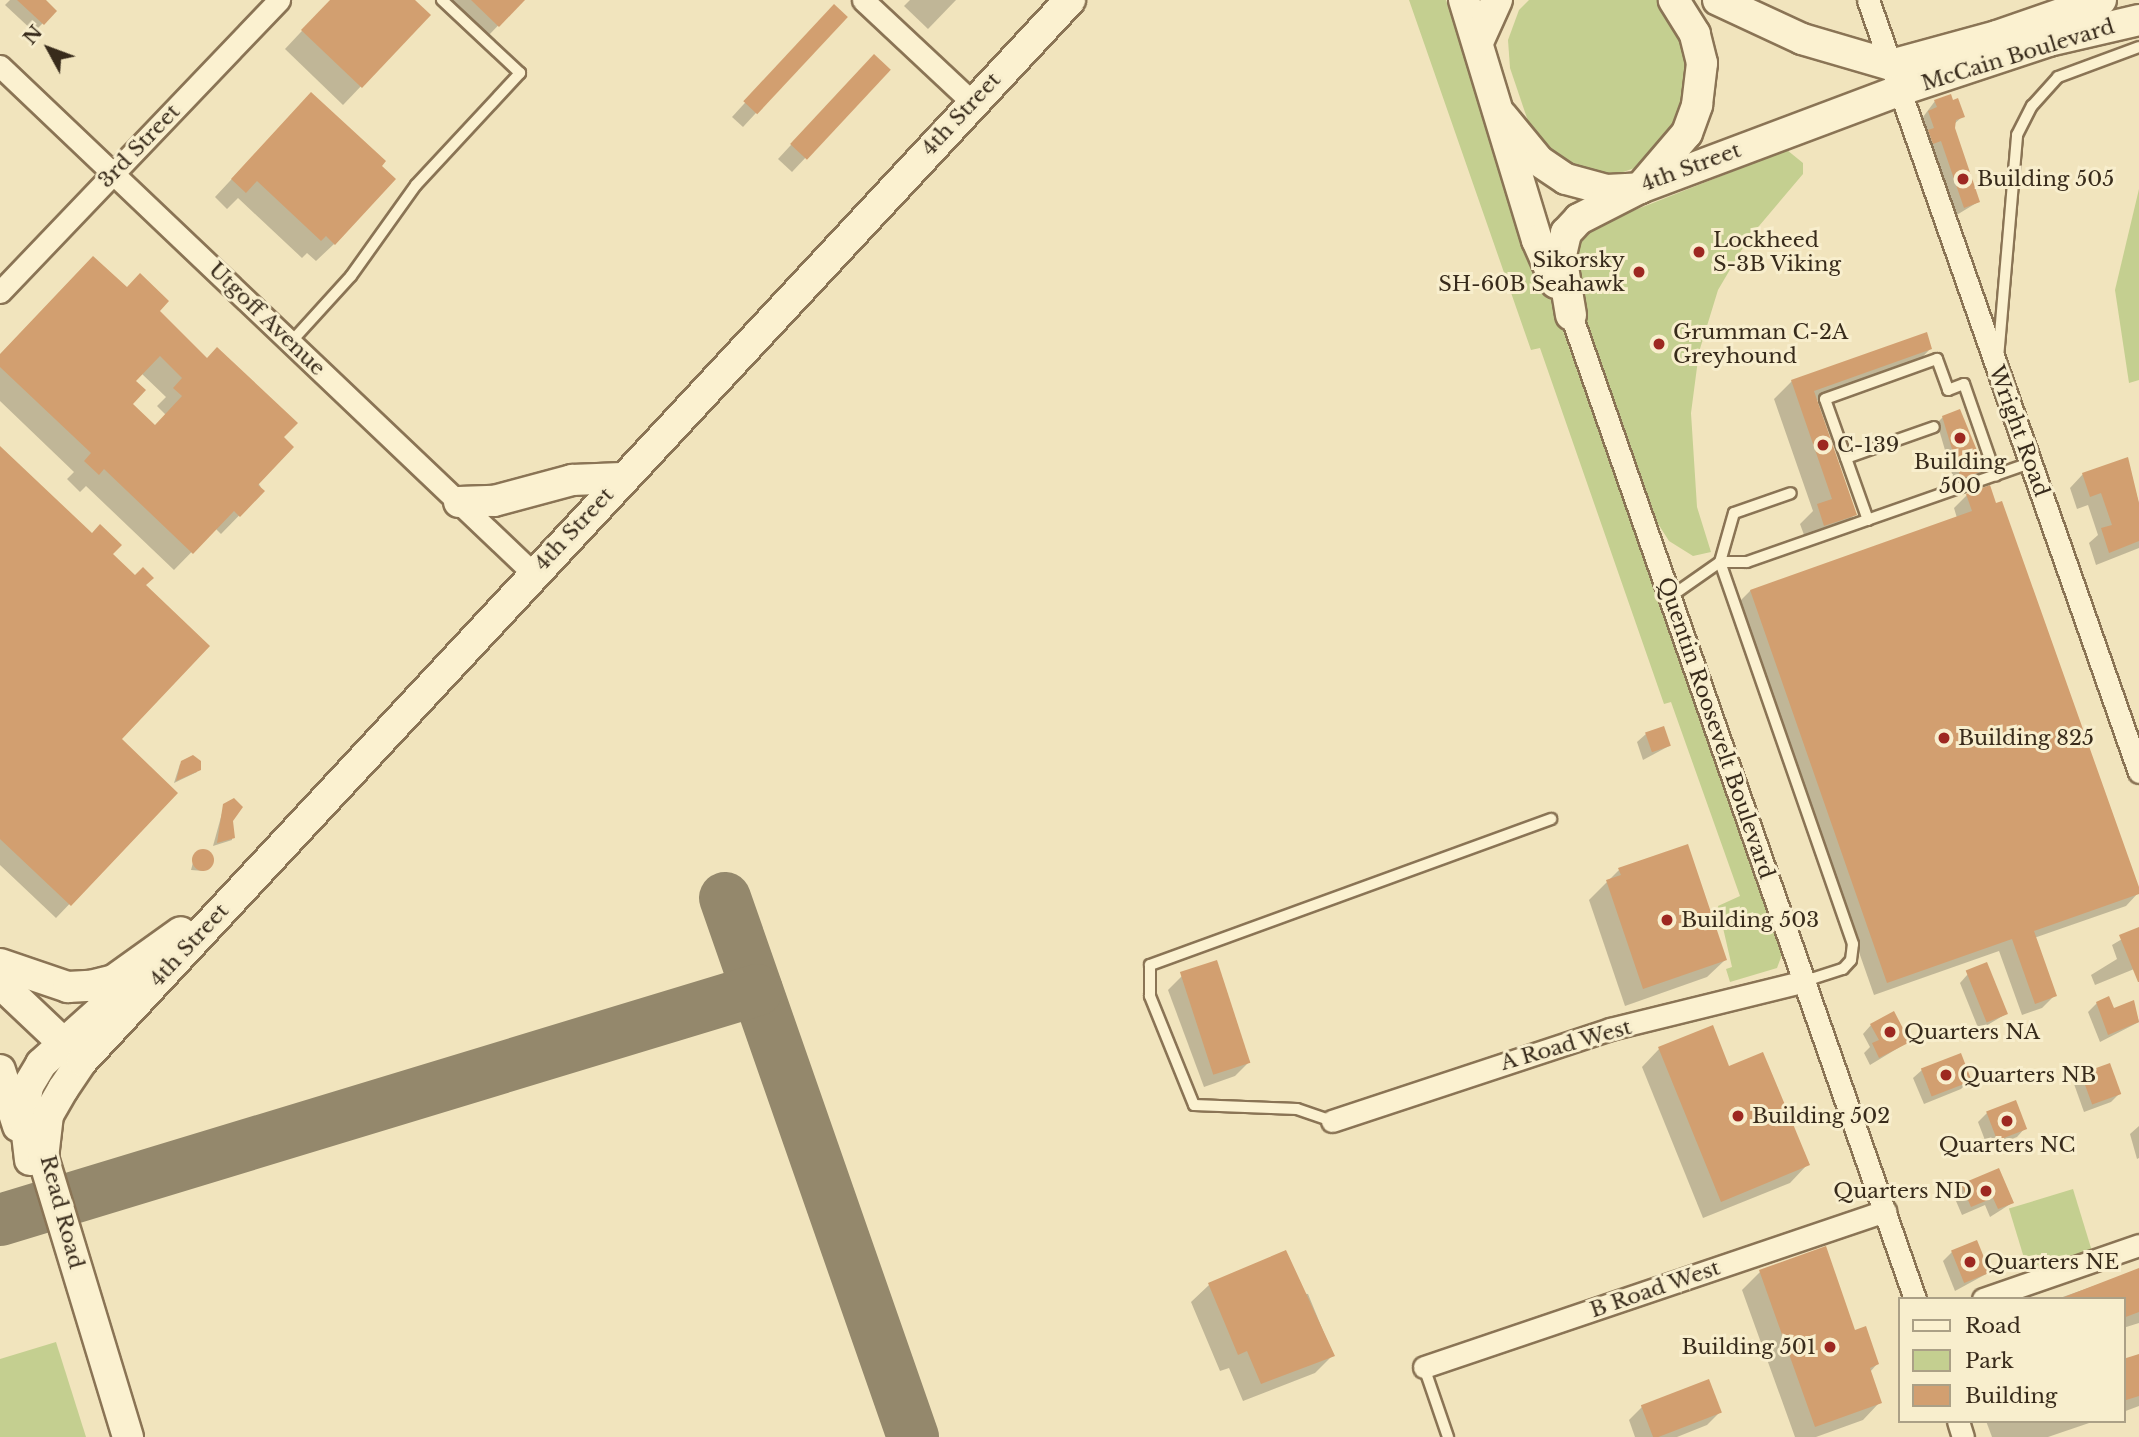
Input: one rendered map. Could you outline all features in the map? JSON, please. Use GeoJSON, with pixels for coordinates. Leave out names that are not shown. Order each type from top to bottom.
{"type":"FeatureCollection","features":[{"type":"Feature","properties":{"kind":"main road","name":"4th Street"},"geometry":{"type":"LineString","coordinates":[[73,1052],[253,876],[1070,0]]}},
{"type":"Feature","properties":{"kind":"main road"},"geometry":{"type":"LineString","coordinates":[[1464,0],[1502,116],[1538,240],[1571,315]]}},
{"type":"Feature","properties":{"kind":"main road"},"geometry":{"type":"LineString","coordinates":[[1478,42],[1497,0]]}},
{"type":"Feature","properties":{"kind":"main road"},"geometry":{"type":"LineString","coordinates":[[1571,315],[1561,255],[1566,233],[1579,219],[1640,188],[1687,133],[1697,105],[1702,63],[1695,34],[1674,0]]}},
{"type":"Feature","properties":{"kind":"main road"},"geometry":{"type":"LineString","coordinates":[[1718,0],[1894,78]]}},
{"type":"Feature","properties":{"kind":"main road","name":"McCain Boulevard"},"geometry":{"type":"LineString","coordinates":[[1894,78],[1997,36],[2101,0]]}},
{"type":"Feature","properties":{"kind":"main road","name":"McCain Boulevard"},"geometry":{"type":"LineString","coordinates":[[1894,78],[2139,20]]}},
{"type":"Feature","properties":{"kind":"main road","name":"4th Street"},"geometry":{"type":"LineString","coordinates":[[1502,116],[1539,161],[1566,179],[1607,190],[1640,188],[1894,78]]}},
{"type":"Feature","properties":{"kind":"main road"},"geometry":{"type":"LineString","coordinates":[[459,502],[494,501],[572,480],[622,478]]}},
{"type":"Feature","properties":{"kind":"main road"},"geometry":{"type":"LineString","coordinates":[[0,964],[68,987],[114,980],[253,876]]}},
{"type":"Feature","properties":{"kind":"main road"},"geometry":{"type":"LineString","coordinates":[[51,1187],[61,1158],[64,1132],[85,1087],[253,876]]}},
{"type":"Feature","properties":{"kind":"main road"},"geometry":{"type":"LineString","coordinates":[[0,983],[73,1052],[41,1064],[28,1086],[24,1109],[30,1160]]}},
{"type":"Feature","properties":{"kind":"main road","name":"Read Road"},"geometry":{"type":"LineString","coordinates":[[73,1052],[48,1115],[43,1158],[128,1437]]}},
{"type":"Feature","properties":{"kind":"main road"},"geometry":{"type":"LineString","coordinates":[[0,1070],[30,1160],[51,1187]]}},
{"type":"Feature","properties":{"kind":"street","name":"3rd Street"},"geometry":{"type":"LineString","coordinates":[[0,292],[279,0]]}},
{"type":"Feature","properties":{"kind":"street"},"geometry":{"type":"LineString","coordinates":[[863,0],[972,102]]}},
{"type":"Feature","properties":{"kind":"street","name":"Wright Road"},"geometry":{"type":"LineString","coordinates":[[1868,0],[2139,772]]}},
{"type":"Feature","properties":{"kind":"street","name":"Utgoff Avenue"},"geometry":{"type":"LineString","coordinates":[[0,66],[533,573]]}},
{"type":"Feature","properties":{"kind":"street","name":"Quentin Roosevelt Boulevard"},"geometry":{"type":"LineString","coordinates":[[1571,315],[1914,1297]]}},
{"type":"Feature","properties":{"kind":"street","name":"A Road West"},"geometry":{"type":"LineString","coordinates":[[1332,1121],[1600,1032],[1804,981]]}},
{"type":"Feature","properties":{"kind":"street","name":"B Road West"},"geometry":{"type":"LineString","coordinates":[[1424,1367],[1885,1211]]}},
{"type":"Feature","properties":{"kind":"street"},"geometry":{"type":"LineString","coordinates":[[1989,1297],[2139,1245]]}},
{"type":"Feature","properties":{"kind":"lane"},"geometry":{"type":"LineString","coordinates":[[291,342],[351,276],[416,186],[520,73],[442,0]]}},
{"type":"Feature","properties":{"kind":"lane"},"geometry":{"type":"LineString","coordinates":[[1996,367],[2017,135],[2032,106],[2058,77],[2139,47]]}},
{"type":"Feature","properties":{"kind":"lane"},"geometry":{"type":"LineString","coordinates":[[1868,520],[1825,399],[1937,359],[1948,390],[1964,384],[1996,475]]}},
{"type":"Feature","properties":{"kind":"lane"},"geometry":{"type":"LineString","coordinates":[[1846,458],[1934,426]]}},
{"type":"Feature","properties":{"kind":"lane"},"geometry":{"type":"LineString","coordinates":[[1670,597],[1720,562],[1746,562],[2030,463]]}},
{"type":"Feature","properties":{"kind":"lane"},"geometry":{"type":"LineString","coordinates":[[1791,493],[1734,513],[1720,562],[1853,944],[1851,960],[1843,969],[1804,981]]}},
{"type":"Feature","properties":{"kind":"lane"},"geometry":{"type":"LineString","coordinates":[[1332,1121],[1297,1109],[1194,1105],[1150,996],[1150,965],[1551,819]]}},
{"type":"Feature","properties":{"kind":"lane"},"geometry":{"type":"LineString","coordinates":[[1424,1367],[1448,1437]]}},
{"type":"Feature","properties":{"kind":"green space"},"geometry":{"type":"Polygon","coordinates":[[[1409,0],[1446,0],[1783,952],[1777,968],[1730,982],[1726,969],[1732,967],[1718,906],[1740,896],[1671,702],[1664,704],[1540,348],[1531,350],[1409,0]]]}},
{"type":"Feature","properties":{"kind":"green space"},"geometry":{"type":"Polygon","coordinates":[[[1529,0],[1666,0],[1687,31],[1691,109],[1646,164],[1609,177],[1558,163],[1530,127],[1510,68],[1508,40],[1519,10],[1529,0]]]}},
{"type":"Feature","properties":{"kind":"green space"},"geometry":{"type":"Polygon","coordinates":[[[1787,150],[1803,163],[1803,174],[1748,239],[1718,290],[1699,352],[1691,413],[1697,507],[1711,552],[1693,556],[1669,541],[1655,519],[1576,291],[1572,270],[1579,238],[1587,229],[1787,150]]]}},
{"type":"Feature","properties":{"kind":"green space"},"geometry":{"type":"Polygon","coordinates":[[[2139,189],[2139,380],[2129,383],[2115,290],[2139,189]]]}},
{"type":"Feature","properties":{"kind":"green space"},"geometry":{"type":"Polygon","coordinates":[[[2073,1189],[2092,1251],[2028,1271],[2009,1209],[2073,1189]]]}},
{"type":"Feature","properties":{"kind":"green space"},"geometry":{"type":"Polygon","coordinates":[[[56,1342],[86,1437],[0,1437],[0,1359],[56,1342]]]}},
{"type":"Feature","properties":{"kind":"building"},"geometry":{"type":"Polygon","coordinates":[[[17,0],[46,0],[57,11],[44,25],[17,0]]]}},
{"type":"Feature","properties":{"kind":"building"},"geometry":{"type":"Polygon","coordinates":[[[330,0],[415,0],[431,15],[362,88],[301,30],[330,0]]]}},
{"type":"Feature","properties":{"kind":"building"},"geometry":{"type":"Polygon","coordinates":[[[471,0],[525,0],[499,27],[471,0]]]}},
{"type":"Feature","properties":{"kind":"building"},"geometry":{"type":"Polygon","coordinates":[[[834,4],[848,17],[757,114],[743,101],[834,4]]]}},
{"type":"Feature","properties":{"kind":"building"},"geometry":{"type":"Polygon","coordinates":[[[874,54],[891,70],[807,160],[790,144],[874,54]]]}},
{"type":"Feature","properties":{"kind":"building"},"geometry":{"type":"Polygon","coordinates":[[[311,92],[386,161],[382,166],[396,179],[335,245],[326,236],[321,241],[257,181],[246,193],[231,179],[311,92]]]}},
{"type":"Feature","properties":{"kind":"building"},"geometry":{"type":"Polygon","coordinates":[[[1951,94],[1953,100],[1958,98],[1965,117],[1956,120],[1955,128],[1980,202],[1964,208],[1941,141],[1933,144],[1928,130],[1934,128],[1928,111],[1937,107],[1934,100],[1951,94]]]}},
{"type":"Feature","properties":{"kind":"building"},"geometry":{"type":"Polygon","coordinates":[[[93,256],[127,287],[140,273],[169,301],[160,311],[207,358],[217,347],[298,423],[284,437],[294,447],[258,485],[265,491],[240,517],[234,511],[193,554],[104,469],[99,475],[84,461],[91,453],[0,367],[0,354],[93,256]],[[160,356],[136,381],[146,390],[133,404],[155,425],[182,396],[173,388],[182,378],[160,356]]]}},
{"type":"Feature","properties":{"kind":"building","name":"C-139"},"geometry":{"type":"Polygon","coordinates":[[[1927,332],[1932,349],[1814,391],[1857,515],[1824,526],[1817,504],[1832,499],[1791,380],[1927,332]]]}},
{"type":"Feature","properties":{"kind":"building","name":"Building 500"},"geometry":{"type":"Polygon","coordinates":[[[1960,409],[1985,470],[1961,479],[1942,416],[1960,409]]]}},
{"type":"Feature","properties":{"kind":"building"},"geometry":{"type":"Polygon","coordinates":[[[0,446],[92,533],[100,524],[122,545],[113,554],[135,575],[143,567],[154,578],[146,585],[210,646],[122,739],[178,793],[71,906],[0,839],[0,446]]]}},
{"type":"Feature","properties":{"kind":"building"},"geometry":{"type":"Polygon","coordinates":[[[2128,457],[2139,503],[2139,541],[2109,553],[2101,528],[2112,525],[2101,493],[2090,497],[2082,473],[2128,457]]]}},
{"type":"Feature","properties":{"kind":"building","name":"Building 825"},"geometry":{"type":"Polygon","coordinates":[[[1990,485],[1996,503],[2002,501],[2139,887],[2139,894],[2034,931],[2057,996],[2035,1004],[2012,939],[1887,983],[1750,590],[1972,511],[1966,494],[1990,485]]]}},
{"type":"Feature","properties":{"kind":"building"},"geometry":{"type":"Polygon","coordinates":[[[1664,726],[1671,746],[1652,752],[1645,733],[1664,726]]]}},
{"type":"Feature","properties":{"kind":"building"},"geometry":{"type":"Polygon","coordinates":[[[193,755],[201,761],[201,770],[176,781],[181,761],[193,755]]]}},
{"type":"Feature","properties":{"kind":"building"},"geometry":{"type":"Polygon","coordinates":[[[234,798],[243,807],[233,821],[235,838],[217,843],[223,804],[234,798]]]}},
{"type":"Feature","properties":{"kind":"building","name":"Building 503"},"geometry":{"type":"Polygon","coordinates":[[[1688,844],[1727,960],[1643,989],[1606,880],[1621,875],[1618,868],[1688,844]]]}},
{"type":"Feature","properties":{"kind":"building"},"geometry":{"type":"Polygon","coordinates":[[[203,849],[211,852],[214,860],[211,868],[203,871],[195,868],[192,860],[195,852],[203,849]]]}},
{"type":"Feature","properties":{"kind":"building"},"geometry":{"type":"Polygon","coordinates":[[[2139,927],[2139,982],[2138,982],[2119,935],[2139,927]]]}},
{"type":"Feature","properties":{"kind":"building"},"geometry":{"type":"Polygon","coordinates":[[[1217,960],[1250,1063],[1213,1075],[1180,972],[1217,960]]]}},
{"type":"Feature","properties":{"kind":"building"},"geometry":{"type":"Polygon","coordinates":[[[1987,962],[2008,1014],[1987,1023],[1966,971],[1987,962]]]}},
{"type":"Feature","properties":{"kind":"building"},"geometry":{"type":"Polygon","coordinates":[[[2109,996],[2114,1008],[2134,1000],[2139,1022],[2108,1035],[2096,1002],[2109,996]]]}},
{"type":"Feature","properties":{"kind":"building","name":"Quarters NA"},"geometry":{"type":"Polygon","coordinates":[[[1894,1011],[1910,1042],[1879,1058],[1872,1043],[1879,1040],[1870,1024],[1894,1011]]]}},
{"type":"Feature","properties":{"kind":"building","name":"Building 502"},"geometry":{"type":"Polygon","coordinates":[[[1713,1025],[1729,1066],[1763,1052],[1810,1165],[1721,1202],[1658,1047],[1713,1025]]]}},
{"type":"Feature","properties":{"kind":"building","name":"Quarters NB"},"geometry":{"type":"Polygon","coordinates":[[[1961,1053],[1972,1081],[1932,1096],[1921,1068],[1961,1053]]]}},
{"type":"Feature","properties":{"kind":"building"},"geometry":{"type":"Polygon","coordinates":[[[2110,1063],[2121,1094],[2092,1105],[2081,1074],[2110,1063]]]}},
{"type":"Feature","properties":{"kind":"building","name":"Quarters NC"},"geometry":{"type":"Polygon","coordinates":[[[2016,1100],[2027,1129],[1997,1140],[1986,1111],[2016,1100]]]}},
{"type":"Feature","properties":{"kind":"building","name":"Quarters ND"},"geometry":{"type":"Polygon","coordinates":[[[1999,1168],[2014,1203],[1998,1209],[1993,1198],[1971,1207],[1961,1184],[1999,1168]]]}},
{"type":"Feature","properties":{"kind":"building","name":"Quarters NE"},"geometry":{"type":"Polygon","coordinates":[[[1977,1240],[1990,1272],[1964,1283],[1951,1250],[1977,1240]]]}},
{"type":"Feature","properties":{"kind":"building","name":"Building 501"},"geometry":{"type":"Polygon","coordinates":[[[1826,1246],[1855,1330],[1866,1326],[1879,1364],[1870,1368],[1882,1403],[1815,1427],[1759,1270],[1826,1246]]]}},
{"type":"Feature","properties":{"kind":"building"},"geometry":{"type":"Polygon","coordinates":[[[1286,1250],[1335,1356],[1261,1384],[1247,1351],[1238,1355],[1208,1283],[1286,1250]]]}},
{"type":"Feature","properties":{"kind":"building"},"geometry":{"type":"Polygon","coordinates":[[[2139,1268],[2139,1312],[2125,1317],[2125,1297],[2064,1297],[2139,1268]]]}},
{"type":"Feature","properties":{"kind":"building"},"geometry":{"type":"Polygon","coordinates":[[[2139,1354],[2139,1396],[2125,1400],[2125,1358],[2139,1354]]]}},
{"type":"Feature","properties":{"kind":"building"},"geometry":{"type":"Polygon","coordinates":[[[1709,1379],[1722,1413],[1653,1437],[1641,1405],[1709,1379]]]}},
{"type":"Feature","properties":{"kind":"taxiway"},"geometry":{"type":"LineString","coordinates":[[725,898],[913,1437]]}},
{"type":"Feature","properties":{"kind":"taxiway"},"geometry":{"type":"LineString","coordinates":[[0,1220],[757,990]]}},
{"type":"Feature","properties":{"kind":"place","name":"Building 505"},"geometry":{"type":"Point","coordinates":[1963,179]}},
{"type":"Feature","properties":{"kind":"place","name":"Lockheed S-3B Viking"},"geometry":{"type":"Point","coordinates":[1699,252]}},
{"type":"Feature","properties":{"kind":"place","name":"Sikorsky SH-60B Seahawk"},"geometry":{"type":"Point","coordinates":[1639,272]}},
{"type":"Feature","properties":{"kind":"place","name":"Grumman C-2A Greyhound"},"geometry":{"type":"Point","coordinates":[1659,344]}},
{"type":"Feature","properties":{"kind":"place","name":"Building 500"},"geometry":{"type":"Point","coordinates":[1960,438]}},
{"type":"Feature","properties":{"kind":"place","name":"C-139"},"geometry":{"type":"Point","coordinates":[1823,445]}},
{"type":"Feature","properties":{"kind":"place","name":"Building 825"},"geometry":{"type":"Point","coordinates":[1944,738]}},
{"type":"Feature","properties":{"kind":"place","name":"Building 503"},"geometry":{"type":"Point","coordinates":[1667,920]}},
{"type":"Feature","properties":{"kind":"place","name":"Quarters NA"},"geometry":{"type":"Point","coordinates":[1890,1032]}},
{"type":"Feature","properties":{"kind":"place","name":"Quarters NB"},"geometry":{"type":"Point","coordinates":[1946,1075]}},
{"type":"Feature","properties":{"kind":"place","name":"Building 502"},"geometry":{"type":"Point","coordinates":[1738,1116]}},
{"type":"Feature","properties":{"kind":"place","name":"Quarters NC"},"geometry":{"type":"Point","coordinates":[2007,1121]}},
{"type":"Feature","properties":{"kind":"place","name":"Quarters ND"},"geometry":{"type":"Point","coordinates":[1986,1191]}},
{"type":"Feature","properties":{"kind":"place","name":"Quarters NE"},"geometry":{"type":"Point","coordinates":[1970,1262]}},
{"type":"Feature","properties":{"kind":"place","name":"Building 501"},"geometry":{"type":"Point","coordinates":[1830,1347]}}]}
